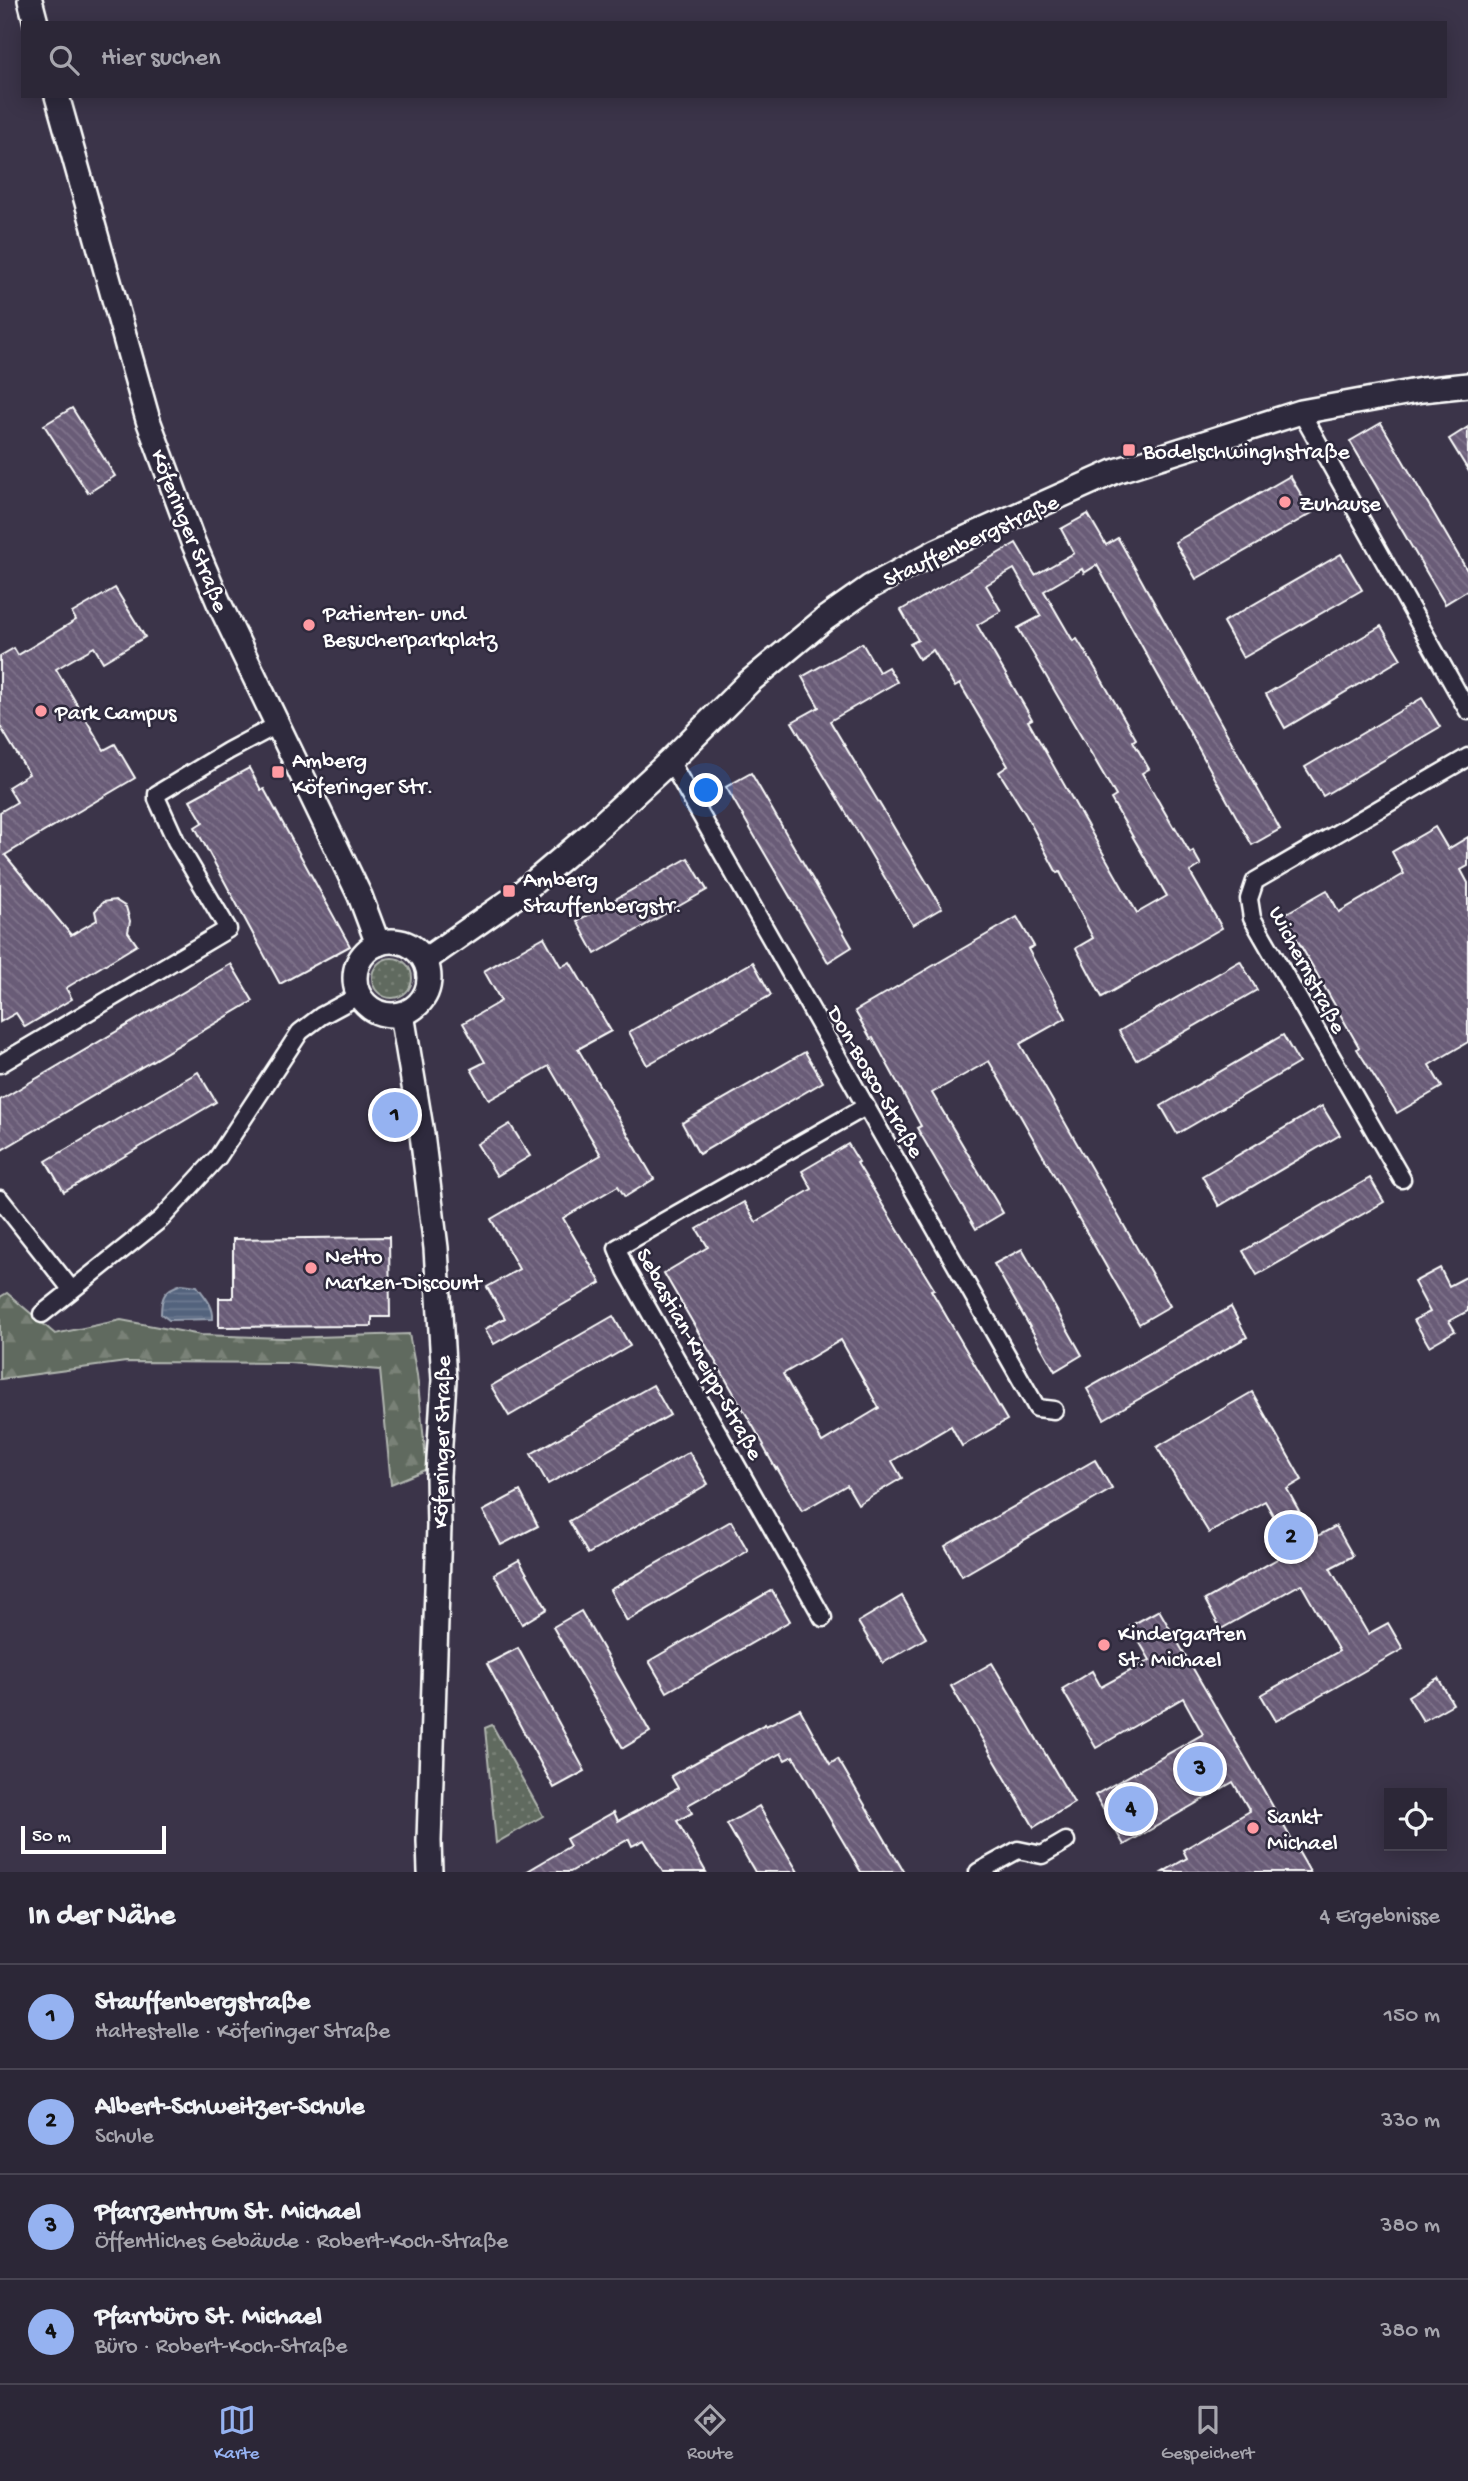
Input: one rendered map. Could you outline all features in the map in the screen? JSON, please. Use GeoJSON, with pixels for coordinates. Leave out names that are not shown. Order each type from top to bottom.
{"type":"FeatureCollection","features":[{"type":"Feature","properties":{"kind":"street"},"geometry":{"type":"LineString","coordinates":[[30,0],[35,21]]}},
{"type":"Feature","properties":{"kind":"street","name":"Köferinger Straße"},"geometry":{"type":"LineString","coordinates":[[58,98],[148,420],[219,603],[360,896],[378,944]]}},
{"type":"Feature","properties":{"kind":"street","name":"Stauffenbergstraße"},"geometry":{"type":"LineString","coordinates":[[425,960],[521,893],[592,833],[670,761],[749,682],[826,618],[870,587],[937,551],[1116,471],[1301,412],[1422,390],[1468,385]]}},
{"type":"Feature","properties":{"kind":"street"},"geometry":{"type":"LineString","coordinates":[[1301,412],[1468,711]]}},
{"type":"Feature","properties":{"kind":"street"},"geometry":{"type":"LineString","coordinates":[[0,1064],[228,929],[176,841],[157,794],[277,725]]}},
{"type":"Feature","properties":{"kind":"street","name":"Wichernstraße"},"geometry":{"type":"LineString","coordinates":[[1402,1180],[1258,930],[1252,918],[1249,899],[1255,881],[1468,757]]}},
{"type":"Feature","properties":{"kind":"street","name":"Don-Bosco-Straße"},"geometry":{"type":"LineString","coordinates":[[670,761],[1037,1408],[1054,1410]]}},
{"type":"Feature","properties":{"kind":"street"},"geometry":{"type":"LineString","coordinates":[[399,942],[418,951],[425,960],[429,971],[426,993],[412,1009],[401,1014],[377,1012],[367,1005],[360,995],[356,972],[360,960],[378,944],[399,942]]}},
{"type":"Feature","properties":{"kind":"street"},"geometry":{"type":"LineString","coordinates":[[42,1314],[161,1219],[218,1157],[300,1032],[321,1016],[360,995]]}},
{"type":"Feature","properties":{"kind":"street","name":"Köferinger Straße"},"geometry":{"type":"LineString","coordinates":[[401,1014],[422,1134],[434,1235],[444,1380],[438,1476],[430,1872]]}},
{"type":"Feature","properties":{"kind":"street","name":"Sebastian-Kneipp-Straße"},"geometry":{"type":"LineString","coordinates":[[822,1618],[617,1248],[865,1107]]}},
{"type":"Feature","properties":{"kind":"street"},"geometry":{"type":"LineString","coordinates":[[0,1199],[72,1289]]}},
{"type":"Feature","properties":{"kind":"street"},"geometry":{"type":"LineString","coordinates":[[978,1872],[1018,1850],[1042,1855],[1066,1841]]}},
{"type":"Feature","properties":{"kind":"green space"},"geometry":{"type":"Polygon","coordinates":[[[392,958],[406,964],[412,978],[406,992],[392,998],[378,992],[372,978],[378,964],[392,958]]]}},
{"type":"Feature","properties":{"kind":"green space"},"geometry":{"type":"Polygon","coordinates":[[[7,1293],[55,1334],[121,1320],[201,1335],[284,1338],[409,1334],[417,1375],[427,1469],[391,1484],[380,1370],[289,1363],[126,1362],[0,1379],[0,1297],[7,1293]]]}},
{"type":"Feature","properties":{"kind":"green space"},"geometry":{"type":"Polygon","coordinates":[[[492,1725],[543,1816],[496,1843],[485,1728],[492,1725]]]}},
{"type":"Feature","properties":{"kind":"water"},"geometry":{"type":"Polygon","coordinates":[[[182,1284],[197,1286],[210,1306],[213,1319],[169,1320],[161,1314],[165,1294],[182,1284]]]}},
{"type":"Feature","properties":{"kind":"building"},"geometry":{"type":"Polygon","coordinates":[[[72,408],[115,476],[88,493],[44,425],[72,408]]]}},
{"type":"Feature","properties":{"kind":"building"},"geometry":{"type":"Polygon","coordinates":[[[1381,423],[1468,572],[1468,590],[1445,604],[1350,441],[1381,423]]]}},
{"type":"Feature","properties":{"kind":"building"},"geometry":{"type":"Polygon","coordinates":[[[1468,427],[1468,470],[1449,439],[1468,427]]]}},
{"type":"Feature","properties":{"kind":"building"},"geometry":{"type":"Polygon","coordinates":[[[1290,476],[1312,513],[1196,579],[1175,542],[1290,476]]]}},
{"type":"Feature","properties":{"kind":"building"},"geometry":{"type":"Polygon","coordinates":[[[1088,514],[1106,545],[1118,538],[1280,829],[1252,845],[1097,565],[1084,573],[1082,569],[1044,591],[1073,641],[1077,639],[1136,739],[1133,741],[1149,769],[1142,773],[1190,853],[1193,851],[1201,865],[1190,872],[1222,928],[1102,997],[1076,948],[1093,938],[1060,872],[1057,873],[999,772],[1008,766],[960,684],[955,687],[933,650],[919,659],[910,644],[918,640],[901,610],[1016,543],[1035,575],[1074,553],[1061,529],[1088,514]],[[1014,569],[986,585],[1001,611],[977,625],[1032,719],[1028,721],[1137,913],[1167,896],[1111,799],[1116,796],[1018,628],[1041,616],[1014,569]]]}},
{"type":"Feature","properties":{"kind":"building"},"geometry":{"type":"Polygon","coordinates":[[[1341,554],[1362,590],[1243,658],[1223,622],[1341,554]]]}},
{"type":"Feature","properties":{"kind":"building","name":"Park Campus"},"geometry":{"type":"Polygon","coordinates":[[[115,588],[145,637],[103,662],[94,647],[56,669],[104,750],[115,744],[135,778],[5,855],[71,935],[97,920],[95,911],[103,902],[115,900],[126,907],[130,921],[128,932],[137,945],[66,988],[72,999],[25,1027],[16,1013],[0,1022],[0,812],[17,802],[8,787],[29,774],[0,726],[0,656],[14,648],[18,655],[76,620],[72,613],[115,588]]]}},
{"type":"Feature","properties":{"kind":"building"},"geometry":{"type":"Polygon","coordinates":[[[1381,626],[1401,659],[1285,728],[1266,694],[1381,626]]]}},
{"type":"Feature","properties":{"kind":"building"},"geometry":{"type":"Polygon","coordinates":[[[862,643],[879,672],[888,667],[897,682],[830,721],[942,908],[913,925],[792,722],[819,707],[802,677],[862,643]]]}},
{"type":"Feature","properties":{"kind":"building"},"geometry":{"type":"Polygon","coordinates":[[[1422,698],[1440,727],[1323,796],[1305,767],[1422,698]]]}},
{"type":"Feature","properties":{"kind":"building"},"geometry":{"type":"Polygon","coordinates":[[[249,768],[261,790],[264,789],[350,946],[280,984],[195,827],[203,822],[190,800],[249,768]]]}},
{"type":"Feature","properties":{"kind":"building"},"geometry":{"type":"Polygon","coordinates":[[[751,773],[852,947],[828,962],[726,787],[751,773]]]}},
{"type":"Feature","properties":{"kind":"building"},"geometry":{"type":"Polygon","coordinates":[[[1435,827],[1448,849],[1468,837],[1468,866],[1461,870],[1468,883],[1468,1042],[1429,1065],[1442,1087],[1397,1113],[1357,1049],[1359,1047],[1283,915],[1327,890],[1339,912],[1404,874],[1392,852],[1435,827]]]}},
{"type":"Feature","properties":{"kind":"building"},"geometry":{"type":"Polygon","coordinates":[[[688,858],[707,890],[595,954],[577,921],[688,858]]]}},
{"type":"Feature","properties":{"kind":"building"},"geometry":{"type":"Polygon","coordinates":[[[1017,917],[1034,946],[1028,949],[1066,1018],[1020,1044],[1170,1306],[1139,1324],[989,1061],[932,1093],[1003,1213],[976,1229],[917,1128],[921,1126],[873,1038],[871,1039],[855,1011],[1017,917]]]}},
{"type":"Feature","properties":{"kind":"building"},"geometry":{"type":"Polygon","coordinates":[[[544,937],[561,967],[570,962],[611,1031],[578,1049],[654,1179],[625,1197],[618,1186],[563,1218],[601,1283],[494,1344],[485,1329],[505,1318],[487,1287],[519,1269],[491,1219],[601,1155],[549,1066],[489,1100],[471,1069],[485,1062],[463,1023],[501,1001],[484,971],[544,937]]]}},
{"type":"Feature","properties":{"kind":"building"},"geometry":{"type":"Polygon","coordinates":[[[1240,961],[1257,990],[1136,1060],[1119,1031],[1240,961]]]}},
{"type":"Feature","properties":{"kind":"building"},"geometry":{"type":"Polygon","coordinates":[[[753,962],[771,995],[647,1065],[629,1032],[753,962]]]}},
{"type":"Feature","properties":{"kind":"building"},"geometry":{"type":"Polygon","coordinates":[[[231,964],[253,1001],[0,1151],[0,1100],[231,964]]]}},
{"type":"Feature","properties":{"kind":"building"},"geometry":{"type":"Polygon","coordinates":[[[1283,1035],[1299,1063],[1177,1134],[1161,1106],[1283,1035]]]}},
{"type":"Feature","properties":{"kind":"building"},"geometry":{"type":"Polygon","coordinates":[[[805,1052],[823,1082],[699,1154],[682,1123],[805,1052]]]}},
{"type":"Feature","properties":{"kind":"building"},"geometry":{"type":"Polygon","coordinates":[[[198,1072],[216,1102],[64,1192],[46,1161],[198,1072]]]}},
{"type":"Feature","properties":{"kind":"building"},"geometry":{"type":"Polygon","coordinates":[[[1322,1106],[1340,1135],[1219,1206],[1202,1176],[1322,1106]]]}},
{"type":"Feature","properties":{"kind":"building"},"geometry":{"type":"Polygon","coordinates":[[[510,1124],[530,1156],[497,1176],[477,1144],[510,1124]]]}},
{"type":"Feature","properties":{"kind":"building"},"geometry":{"type":"Polygon","coordinates":[[[848,1144],[934,1289],[931,1290],[1007,1420],[962,1446],[951,1426],[892,1461],[902,1478],[858,1504],[847,1485],[802,1511],[664,1273],[708,1247],[697,1229],[744,1202],[756,1222],[812,1189],[802,1171],[848,1144]],[[841,1340],[783,1374],[822,1442],[879,1408],[841,1340]]]}},
{"type":"Feature","properties":{"kind":"building"},"geometry":{"type":"Polygon","coordinates":[[[1370,1178],[1384,1202],[1257,1275],[1243,1251],[1370,1178]]]}},
{"type":"Feature","properties":{"kind":"building","name":"Netto Marken-Discount"},"geometry":{"type":"Polygon","coordinates":[[[389,1237],[390,1317],[372,1317],[372,1326],[219,1327],[219,1298],[233,1298],[233,1239],[389,1237]]]}},
{"type":"Feature","properties":{"kind":"building"},"geometry":{"type":"Polygon","coordinates":[[[1022,1249],[1082,1355],[1055,1371],[994,1264],[1022,1249]]]}},
{"type":"Feature","properties":{"kind":"building"},"geometry":{"type":"Polygon","coordinates":[[[1440,1268],[1449,1286],[1468,1276],[1468,1311],[1449,1321],[1455,1331],[1429,1346],[1414,1320],[1430,1312],[1414,1282],[1440,1268]]]}},
{"type":"Feature","properties":{"kind":"building"},"geometry":{"type":"Polygon","coordinates":[[[1231,1307],[1247,1337],[1104,1419],[1087,1389],[1231,1307]]]}},
{"type":"Feature","properties":{"kind":"building"},"geometry":{"type":"Polygon","coordinates":[[[613,1316],[630,1346],[509,1416],[491,1386],[613,1316]]]}},
{"type":"Feature","properties":{"kind":"building"},"geometry":{"type":"Polygon","coordinates":[[[653,1385],[670,1415],[548,1484],[531,1454],[653,1385]]]}},
{"type":"Feature","properties":{"kind":"building"},"geometry":{"type":"Polygon","coordinates":[[[1252,1392],[1302,1480],[1287,1489],[1314,1538],[1336,1526],[1353,1556],[1330,1568],[1368,1634],[1388,1623],[1403,1649],[1276,1721],[1261,1695],[1339,1651],[1301,1584],[1221,1629],[1205,1600],[1293,1550],[1265,1501],[1209,1533],[1157,1447],[1252,1392]]]}},
{"type":"Feature","properties":{"kind":"building"},"geometry":{"type":"Polygon","coordinates":[[[689,1452],[708,1484],[588,1554],[569,1521],[689,1452]]]}},
{"type":"Feature","properties":{"kind":"building"},"geometry":{"type":"Polygon","coordinates":[[[1095,1460],[1112,1489],[962,1576],[945,1546],[1095,1460]]]}},
{"type":"Feature","properties":{"kind":"building"},"geometry":{"type":"Polygon","coordinates":[[[520,1491],[538,1526],[501,1545],[483,1511],[520,1491]]]}},
{"type":"Feature","properties":{"kind":"building"},"geometry":{"type":"Polygon","coordinates":[[[731,1521],[748,1551],[627,1621],[610,1590],[731,1521]]]}},
{"type":"Feature","properties":{"kind":"building"},"geometry":{"type":"Polygon","coordinates":[[[519,1560],[547,1609],[522,1624],[494,1574],[519,1560]]]}},
{"type":"Feature","properties":{"kind":"building"},"geometry":{"type":"Polygon","coordinates":[[[772,1590],[790,1621],[667,1692],[649,1661],[772,1590]]]}},
{"type":"Feature","properties":{"kind":"building"},"geometry":{"type":"Polygon","coordinates":[[[902,1596],[926,1638],[883,1663],[858,1622],[902,1596]]]}},
{"type":"Feature","properties":{"kind":"building"},"geometry":{"type":"Polygon","coordinates":[[[1159,1610],[1310,1872],[1163,1872],[1187,1858],[1183,1850],[1250,1811],[1233,1782],[1124,1845],[1095,1795],[1203,1734],[1183,1698],[1096,1748],[1062,1689],[1092,1671],[1101,1687],[1150,1660],[1130,1626],[1159,1610]]]}},
{"type":"Feature","properties":{"kind":"building"},"geometry":{"type":"Polygon","coordinates":[[[581,1611],[650,1732],[623,1748],[553,1627],[581,1611]]]}},
{"type":"Feature","properties":{"kind":"building"},"geometry":{"type":"Polygon","coordinates":[[[518,1648],[585,1771],[554,1788],[487,1664],[518,1648]]]}},
{"type":"Feature","properties":{"kind":"building"},"geometry":{"type":"Polygon","coordinates":[[[992,1663],[1074,1803],[1034,1827],[951,1686],[992,1663]]]}},
{"type":"Feature","properties":{"kind":"building"},"geometry":{"type":"Polygon","coordinates":[[[1438,1678],[1453,1704],[1423,1721],[1408,1696],[1438,1678]]]}},
{"type":"Feature","properties":{"kind":"building"},"geometry":{"type":"Polygon","coordinates":[[[800,1709],[830,1764],[838,1759],[904,1872],[861,1872],[793,1756],[785,1760],[781,1753],[688,1805],[692,1813],[677,1821],[706,1872],[663,1872],[644,1840],[632,1846],[629,1839],[570,1872],[526,1872],[570,1846],[566,1839],[614,1812],[618,1821],[678,1788],[671,1776],[765,1724],[766,1726],[800,1709]]]}},
{"type":"Feature","properties":{"kind":"building"},"geometry":{"type":"Polygon","coordinates":[[[759,1806],[798,1872],[755,1872],[727,1824],[759,1806]]]}},
{"type":"Feature","properties":{"kind":"place","name":"Bodelschwinghstraße"},"geometry":{"type":"Point","coordinates":[1129,450]}},
{"type":"Feature","properties":{"kind":"place","name":"Zuhause"},"geometry":{"type":"Point","coordinates":[1285,502]}},
{"type":"Feature","properties":{"kind":"place","name":"Patienten- und Besucherparkplatz"},"geometry":{"type":"Point","coordinates":[309,625]}},
{"type":"Feature","properties":{"kind":"place","name":"Park Campus"},"geometry":{"type":"Point","coordinates":[41,711]}},
{"type":"Feature","properties":{"kind":"place","name":"Amberg Köferinger Str."},"geometry":{"type":"Point","coordinates":[278,772]}},
{"type":"Feature","properties":{"kind":"place","name":"Amberg Stauffenbergstr."},"geometry":{"type":"Point","coordinates":[509,891]}},
{"type":"Feature","properties":{"kind":"place","name":"Stauffenbergstraße"},"geometry":{"type":"Point","coordinates":[395,1115]}},
{"type":"Feature","properties":{"kind":"place","name":"Netto Marken-Discount"},"geometry":{"type":"Point","coordinates":[311,1268]}},
{"type":"Feature","properties":{"kind":"place","name":"Albert-Schweitzer-Schule"},"geometry":{"type":"Point","coordinates":[1291,1537]}},
{"type":"Feature","properties":{"kind":"place","name":"Kindergarten St. Michael"},"geometry":{"type":"Point","coordinates":[1104,1645]}},
{"type":"Feature","properties":{"kind":"place","name":"Pfarrzentrum St. Michael"},"geometry":{"type":"Point","coordinates":[1200,1769]}},
{"type":"Feature","properties":{"kind":"place","name":"Pfarrbüro St. Michael"},"geometry":{"type":"Point","coordinates":[1131,1809]}},
{"type":"Feature","properties":{"kind":"place","name":"Sankt Michael"},"geometry":{"type":"Point","coordinates":[1253,1828]}}]}
